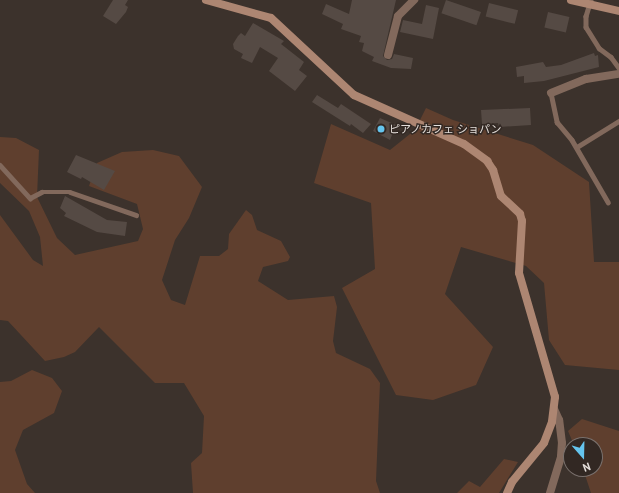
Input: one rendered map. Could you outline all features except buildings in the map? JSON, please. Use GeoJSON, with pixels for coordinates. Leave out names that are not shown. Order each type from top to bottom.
{"type":"FeatureCollection","features":[{"type":"Feature","properties":{"kind":"main road"},"geometry":{"type":"LineString","coordinates":[[206,0],[271,18],[354,94],[450,137],[487,160],[495,175],[501,196],[520,214],[522,221],[519,273],[551,377],[555,397],[554,410],[544,442],[512,482],[507,493]]}},
{"type":"Feature","properties":{"kind":"main road"},"geometry":{"type":"LineString","coordinates":[[571,0],[590,2],[619,11]]}},
{"type":"Feature","properties":{"kind":"street"},"geometry":{"type":"LineString","coordinates":[[388,55],[398,16],[414,0]]}},
{"type":"Feature","properties":{"kind":"street"},"geometry":{"type":"LineString","coordinates":[[551,93],[586,79],[619,74]]}},
{"type":"Feature","properties":{"kind":"street"},"geometry":{"type":"LineString","coordinates":[[550,493],[562,450],[559,420],[554,410]]}},
{"type":"Feature","properties":{"kind":"lane"},"geometry":{"type":"LineString","coordinates":[[590,2],[586,27],[591,38],[619,68]]}},
{"type":"Feature","properties":{"kind":"lane"},"geometry":{"type":"LineString","coordinates":[[551,93],[557,122],[577,147],[608,202]]}},
{"type":"Feature","properties":{"kind":"lane"},"geometry":{"type":"LineString","coordinates":[[577,147],[619,121]]}},
{"type":"Feature","properties":{"kind":"lane"},"geometry":{"type":"LineString","coordinates":[[0,165],[30,198],[42,192],[70,192],[136,215]]}},
{"type":"Feature","properties":{"kind":"shaded area"},"geometry":{"type":"Polygon","coordinates":[[[426,108],[453,120],[533,145],[589,182],[594,262],[619,262],[619,370],[565,365],[549,340],[544,283],[526,266],[461,247],[445,294],[493,347],[476,385],[433,400],[396,395],[342,288],[375,269],[371,203],[314,183],[331,124],[390,150],[415,130],[426,108]]]}},
{"type":"Feature","properties":{"kind":"shaded area"},"geometry":{"type":"Polygon","coordinates":[[[0,137],[16,138],[39,150],[37,197],[57,238],[75,255],[138,241],[143,229],[137,204],[89,186],[97,163],[122,152],[153,150],[179,156],[202,187],[189,218],[175,240],[162,280],[171,300],[185,305],[200,256],[219,256],[228,249],[229,234],[246,210],[252,215],[257,230],[281,241],[290,257],[288,261],[263,267],[258,281],[288,300],[334,296],[337,307],[333,341],[336,353],[370,369],[380,383],[376,481],[380,493],[193,493],[191,463],[202,453],[204,416],[184,383],[155,383],[99,327],[75,352],[64,357],[45,361],[8,321],[0,320],[0,215],[33,260],[43,266],[40,237],[29,211],[0,183],[0,137]]]}},
{"type":"Feature","properties":{"kind":"shaded area"},"geometry":{"type":"Polygon","coordinates":[[[32,370],[52,378],[62,391],[54,413],[23,430],[15,450],[27,484],[35,493],[0,493],[0,382],[11,381],[32,370]]]}},
{"type":"Feature","properties":{"kind":"shaded area"},"geometry":{"type":"Polygon","coordinates":[[[582,419],[619,431],[619,493],[591,493],[586,477],[603,477],[603,437],[571,437],[568,431],[582,419]]]}},
{"type":"Feature","properties":{"kind":"shaded area"},"geometry":{"type":"Polygon","coordinates":[[[504,459],[518,462],[499,493],[457,493],[469,481],[480,487],[504,459]]]}},
{"type":"Feature","properties":{"kind":"place","name":"ピアノカフェ ショパン"},"geometry":{"type":"Point","coordinates":[381,129]}}]}
